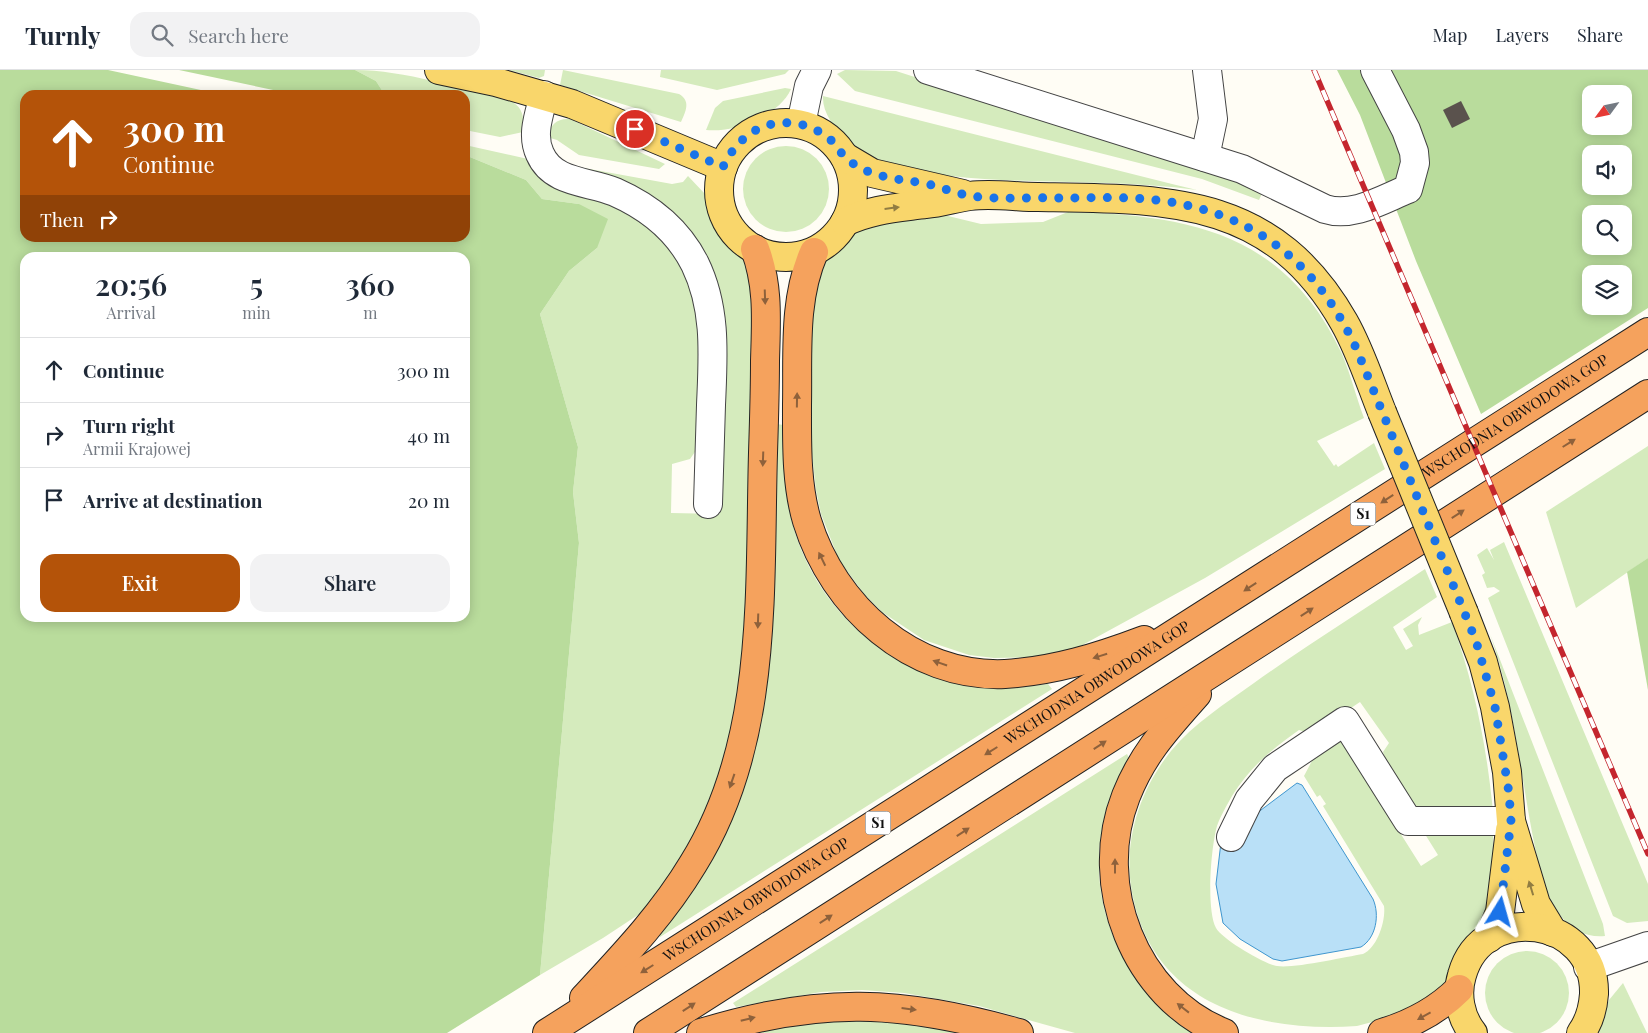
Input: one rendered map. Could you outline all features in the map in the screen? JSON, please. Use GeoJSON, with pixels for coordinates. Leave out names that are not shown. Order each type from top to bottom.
{"type":"FeatureCollection","features":[{"type":"Feature","properties":{"kind":"highway"},"geometry":{"type":"LineString","coordinates":[[554,1029],[645,930],[694,864],[719,813],[737,765],[744,737],[757,640],[764,437],[766,294],[761,265],[755,249]]}},
{"type":"Feature","properties":{"kind":"highway"},"geometry":{"type":"LineString","coordinates":[[814,252],[803,282],[798,324],[797,432],[802,498],[806,519],[822,560],[844,595],[872,625],[906,648],[944,665],[983,673],[1004,674],[1071,664],[1103,655],[1195,621]]}},
{"type":"Feature","properties":{"kind":"highway","name":"WSCHODNIA OBWODOWA GOP"},"geometry":{"type":"LineString","coordinates":[[554,1029],[1648,332]]}},
{"type":"Feature","properties":{"kind":"highway"},"geometry":{"type":"LineString","coordinates":[[648,1033],[1648,394]]}},
{"type":"Feature","properties":{"kind":"highway"},"geometry":{"type":"LineString","coordinates":[[1222,667],[1156,740],[1138,771],[1121,813],[1114,860],[1119,910],[1128,936],[1144,964],[1170,997],[1186,1011],[1224,1033]]}},
{"type":"Feature","properties":{"kind":"highway"},"geometry":{"type":"LineString","coordinates":[[1382,1033],[1428,1014],[1459,989]]}},
{"type":"Feature","properties":{"kind":"highway"},"geometry":{"type":"LineString","coordinates":[[701,1033],[767,1014],[851,1005],[933,1012],[1019,1033]]}},
{"type":"Feature","properties":{"kind":"main road"},"geometry":{"type":"LineString","coordinates":[[439,70],[544,95],[627,126],[723,167]]}},
{"type":"Feature","properties":{"kind":"main road"},"geometry":{"type":"LineString","coordinates":[[845,157],[853,184],[852,204],[846,222],[835,236],[814,252],[788,257],[771,255],[755,249],[738,236],[724,214],[719,189],[723,167],[740,141],[758,129],[779,123],[801,124],[826,136],[845,157],[872,173],[972,196],[1162,201],[1216,213],[1243,224],[1290,255],[1312,276],[1328,296],[1351,335],[1480,655],[1495,707],[1504,758],[1511,821],[1536,904],[1553,932]]}},
{"type":"Feature","properties":{"kind":"main road"},"geometry":{"type":"LineString","coordinates":[[846,222],[879,209],[928,204],[972,196]]}},
{"type":"Feature","properties":{"kind":"main road"},"geometry":{"type":"LineString","coordinates":[[1489,938],[1500,912],[1511,821]]}},
{"type":"Feature","properties":{"kind":"main road"},"geometry":{"type":"LineString","coordinates":[[1472,1033],[1462,1012],[1459,989],[1462,974],[1471,955],[1489,938],[1504,930],[1524,926],[1553,932],[1572,944],[1588,967],[1593,980],[1593,1001],[1588,1021],[1581,1033]]}},
{"type":"Feature","properties":{"kind":"street"},"geometry":{"type":"LineString","coordinates":[[801,124],[809,86],[817,70]]}},
{"type":"Feature","properties":{"kind":"street"},"geometry":{"type":"LineString","coordinates":[[928,70],[1242,169],[1320,207],[1339,213],[1352,211],[1408,189],[1415,163],[1413,147],[1375,70]]}},
{"type":"Feature","properties":{"kind":"street"},"geometry":{"type":"LineString","coordinates":[[1204,157],[1213,119],[1207,70]]}},
{"type":"Feature","properties":{"kind":"street"},"geometry":{"type":"LineString","coordinates":[[544,95],[536,133],[538,151],[544,162],[563,177],[616,192],[653,214],[678,237],[701,277],[708,298],[713,332],[708,504]]}},
{"type":"Feature","properties":{"kind":"street"},"geometry":{"type":"LineString","coordinates":[[1231,837],[1249,800],[1275,768],[1345,721],[1408,821],[1511,821]]}},
{"type":"Feature","properties":{"kind":"street"},"geometry":{"type":"LineString","coordinates":[[1588,967],[1648,946]]}},
{"type":"Feature","properties":{"kind":"green space"},"geometry":{"type":"Polygon","coordinates":[[[0,70],[108,70],[201,90],[20,90],[20,242],[470,242],[470,157],[526,180],[542,199],[579,204],[608,219],[597,248],[569,271],[540,314],[578,447],[573,492],[579,543],[540,975],[447,1033],[0,1033],[0,70]]]}},
{"type":"Feature","properties":{"kind":"green space"},"geometry":{"type":"Polygon","coordinates":[[[179,70],[355,70],[376,81],[382,90],[273,90],[179,70]]]}},
{"type":"Feature","properties":{"kind":"green space"},"geometry":{"type":"Polygon","coordinates":[[[355,70],[393,73],[469,90],[382,90],[376,81],[355,70]]]}},
{"type":"Feature","properties":{"kind":"green space"},"geometry":{"type":"Polygon","coordinates":[[[509,70],[545,70],[544,76],[539,78],[509,70]]]}},
{"type":"Feature","properties":{"kind":"green space"},"geometry":{"type":"Polygon","coordinates":[[[563,70],[679,94],[686,103],[681,122],[560,85],[563,70]]]}},
{"type":"Feature","properties":{"kind":"green space"},"geometry":{"type":"Polygon","coordinates":[[[661,70],[789,70],[785,74],[717,90],[660,77],[661,70]]]}},
{"type":"Feature","properties":{"kind":"green space"},"geometry":{"type":"Polygon","coordinates":[[[845,70],[896,71],[1151,153],[1265,187],[1259,200],[1202,179],[855,91],[837,74],[845,70]]]}},
{"type":"Feature","properties":{"kind":"green space"},"geometry":{"type":"Polygon","coordinates":[[[1337,70],[1648,70],[1648,308],[1481,414],[1416,261],[1360,115],[1337,70]]]}},
{"type":"Feature","properties":{"kind":"green space"},"geometry":{"type":"Polygon","coordinates":[[[785,88],[791,89],[785,99],[766,115],[729,129],[706,130],[715,108],[723,101],[785,88]]]}},
{"type":"Feature","properties":{"kind":"green space"},"geometry":{"type":"Polygon","coordinates":[[[470,90],[509,100],[518,106],[522,113],[523,132],[500,137],[470,131],[470,90]]]}},
{"type":"Feature","properties":{"kind":"green space"},"geometry":{"type":"Polygon","coordinates":[[[823,96],[1197,190],[1136,184],[982,179],[898,171],[869,158],[846,140],[829,119],[824,107],[823,96]]]}},
{"type":"Feature","properties":{"kind":"green space"},"geometry":{"type":"Polygon","coordinates":[[[570,119],[665,164],[659,169],[579,155],[557,140],[547,137],[555,123],[570,119]]]}},
{"type":"Feature","properties":{"kind":"green space"},"geometry":{"type":"Polygon","coordinates":[[[470,146],[528,159],[627,210],[573,166],[672,184],[683,182],[688,176],[705,194],[719,230],[747,265],[754,304],[748,560],[743,648],[732,730],[716,784],[705,812],[678,863],[644,911],[603,938],[540,975],[579,543],[573,492],[578,447],[540,314],[569,271],[597,248],[579,204],[542,199],[526,180],[470,157],[470,146]],[[667,243],[689,277],[701,327],[697,449],[690,459],[672,464],[671,513],[720,514],[724,402],[715,282],[667,243]]]}},
{"type":"Feature","properties":{"kind":"green space"},"geometry":{"type":"Polygon","coordinates":[[[786,146],[802,150],[816,159],[825,173],[829,189],[825,205],[816,219],[802,228],[786,232],[770,228],[756,219],[747,205],[743,189],[747,173],[756,159],[770,150],[786,146]]]}},
{"type":"Feature","properties":{"kind":"green space"},"geometry":{"type":"Polygon","coordinates":[[[1068,212],[1155,218],[1194,226],[1230,239],[1263,257],[1292,281],[1319,313],[1342,354],[1364,418],[1317,441],[1334,466],[1336,464],[1338,467],[1374,443],[1385,469],[1205,578],[1077,648],[1034,657],[994,658],[969,655],[924,640],[882,612],[864,594],[839,560],[821,514],[816,490],[811,445],[809,363],[813,293],[826,259],[861,229],[874,223],[944,215],[981,224],[1043,222],[1068,212]]]}},
{"type":"Feature","properties":{"kind":"green space"},"geometry":{"type":"Polygon","coordinates":[[[776,424],[784,425],[786,489],[793,526],[805,559],[822,588],[843,615],[867,638],[895,657],[925,672],[958,683],[992,688],[1048,684],[1052,689],[660,937],[659,933],[683,901],[721,839],[736,807],[756,741],[768,663],[776,424]]]}},
{"type":"Feature","properties":{"kind":"green space"},"geometry":{"type":"Polygon","coordinates":[[[1648,446],[1648,558],[1576,608],[1546,512],[1648,446]]]}},
{"type":"Feature","properties":{"kind":"green space"},"geometry":{"type":"Polygon","coordinates":[[[1504,542],[1648,884],[1648,921],[1627,923],[1613,916],[1488,598],[1500,591],[1494,587],[1487,588],[1482,575],[1485,573],[1477,555],[1487,548],[1494,560],[1490,550],[1504,542]]]}},
{"type":"Feature","properties":{"kind":"green space"},"geometry":{"type":"Polygon","coordinates":[[[1648,558],[1648,690],[1627,572],[1648,558]]]}},
{"type":"Feature","properties":{"kind":"green space"},"geometry":{"type":"Polygon","coordinates":[[[1425,569],[1437,597],[1393,627],[1406,650],[1413,646],[1403,629],[1422,617],[1418,625],[1419,635],[1452,622],[1467,669],[1478,715],[1487,762],[1493,811],[1431,811],[1415,806],[1410,802],[1385,758],[1383,752],[1389,743],[1360,702],[1312,734],[1299,730],[1262,759],[1246,776],[1232,796],[1217,826],[1215,836],[1210,878],[1213,919],[1216,928],[1226,938],[1254,956],[1277,966],[1306,964],[1363,954],[1368,951],[1376,940],[1384,919],[1384,906],[1323,806],[1326,804],[1320,795],[1317,797],[1304,776],[1314,757],[1337,733],[1421,866],[1438,855],[1423,831],[1493,835],[1496,883],[1494,902],[1489,915],[1453,974],[1441,989],[1412,1008],[1379,1020],[1357,1026],[1317,1027],[1279,1023],[1243,1015],[1210,1001],[1182,982],[1158,957],[1141,925],[1131,886],[1129,868],[1133,832],[1143,797],[1160,765],[1171,751],[1210,714],[1296,654],[1425,569]]]}},
{"type":"Feature","properties":{"kind":"green space"},"geometry":{"type":"Polygon","coordinates":[[[1490,634],[1603,924],[1605,936],[1593,936],[1574,929],[1554,906],[1544,886],[1530,823],[1508,696],[1490,634]]]}},
{"type":"Feature","properties":{"kind":"green space"},"geometry":{"type":"Polygon","coordinates":[[[1127,754],[1129,758],[1113,790],[1106,810],[1100,843],[1099,876],[1104,907],[1113,936],[1127,964],[1146,989],[1168,1012],[1194,1033],[1075,1033],[979,1006],[904,993],[862,990],[821,992],[736,1007],[733,1003],[1127,754]]]}},
{"type":"Feature","properties":{"kind":"green space"},"geometry":{"type":"Polygon","coordinates":[[[1519,952],[1535,952],[1550,958],[1562,970],[1568,985],[1568,1001],[1562,1016],[1550,1028],[1535,1034],[1519,1034],[1504,1028],[1492,1016],[1486,1001],[1486,985],[1492,970],[1504,958],[1519,952]]]}},
{"type":"Feature","properties":{"kind":"green space"},"geometry":{"type":"Polygon","coordinates":[[[1623,983],[1647,1033],[1596,1033],[1609,1000],[1623,983]]]}},
{"type":"Feature","properties":{"kind":"green space"},"geometry":{"type":"Polygon","coordinates":[[[838,1019],[920,1023],[972,1033],[748,1033],[781,1025],[838,1019]]]}},
{"type":"Feature","properties":{"kind":"water"},"geometry":{"type":"Polygon","coordinates":[[[1297,783],[1302,785],[1373,899],[1376,919],[1370,938],[1361,947],[1282,961],[1273,959],[1240,939],[1223,923],[1216,884],[1222,834],[1253,816],[1297,783]]]}},
{"type":"Feature","properties":{"kind":"building"},"geometry":{"type":"Polygon","coordinates":[[[1461,101],[1470,119],[1452,128],[1443,110],[1461,101]]]}},
{"type":"Feature","properties":{"kind":"railway"},"geometry":{"type":"LineString","coordinates":[[1314,70],[1648,854]]}},
{"type":"Feature","properties":{"kind":"route"},"geometry":{"type":"LineString","coordinates":[[635,129],[723,167],[727,158],[740,141],[758,129],[779,123],[801,124],[826,136],[840,149],[845,157],[860,168],[888,178],[924,183],[972,196],[1120,199],[1182,204],[1216,213],[1243,224],[1275,244],[1302,265],[1328,296],[1357,350],[1476,641],[1486,672],[1500,730],[1511,821],[1500,912]]}}]}
